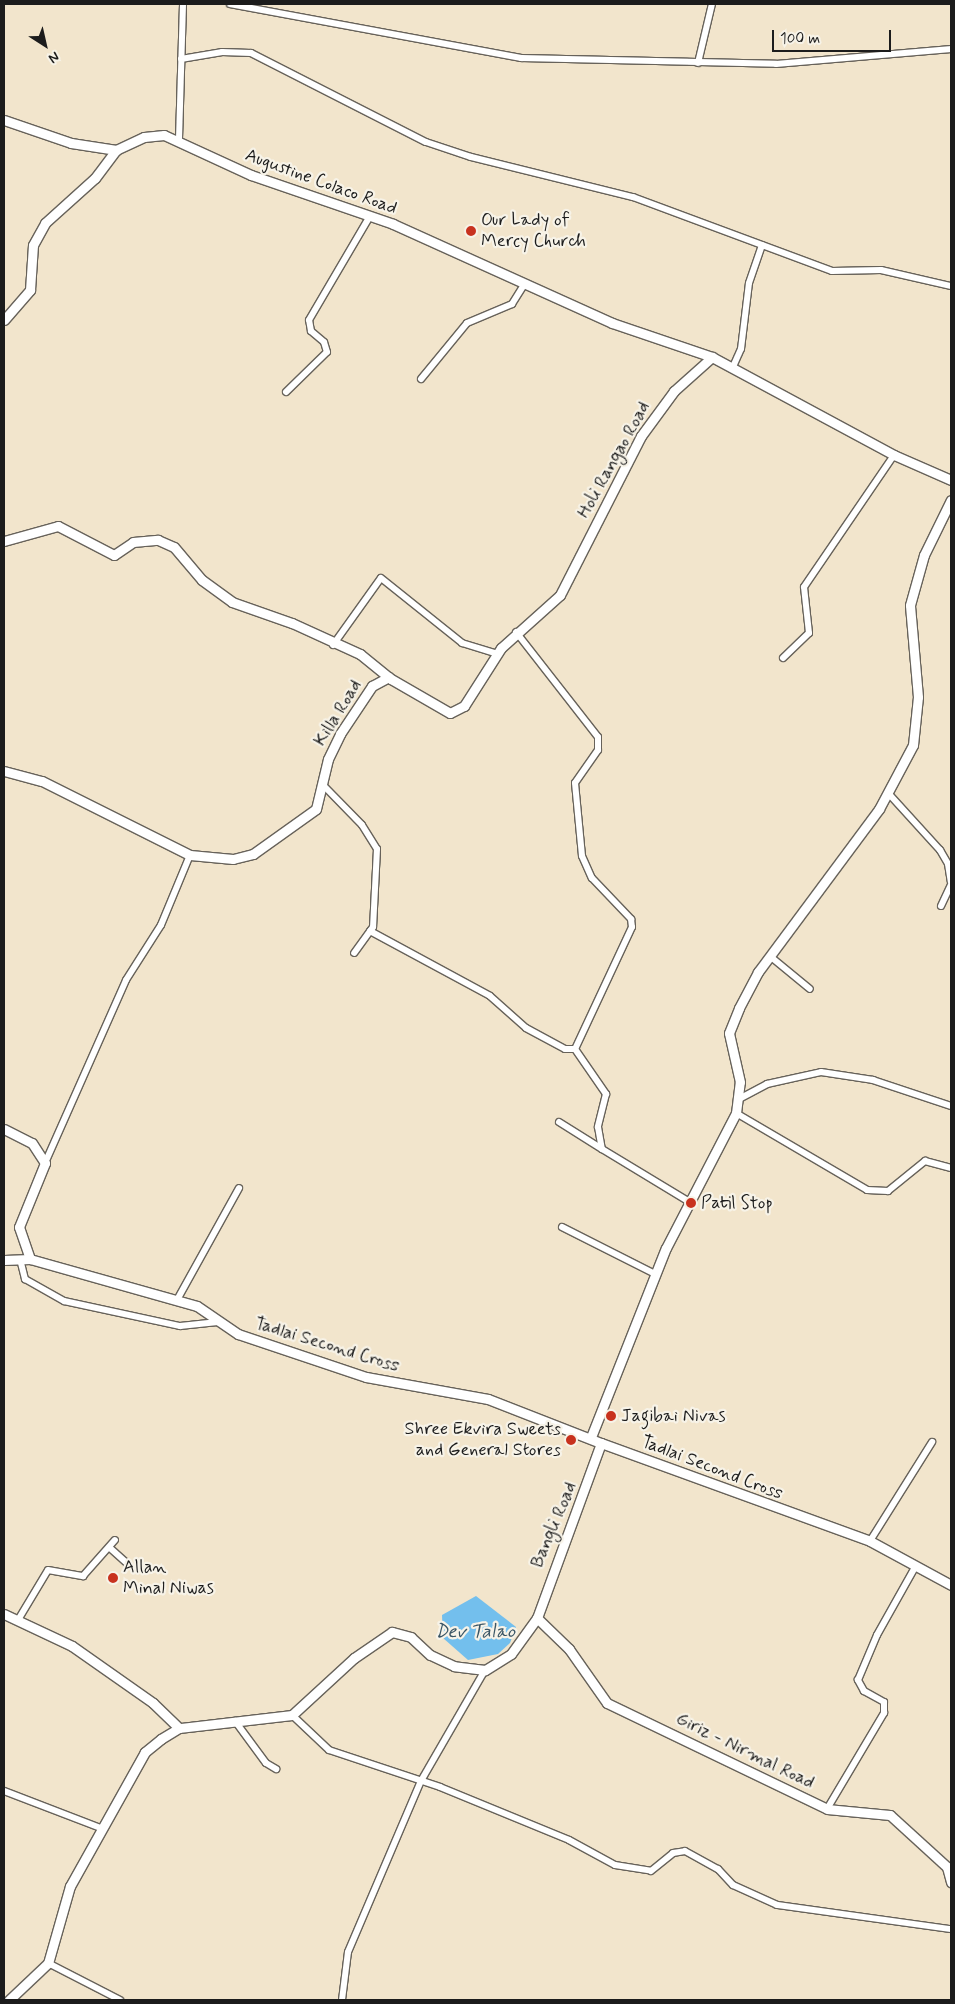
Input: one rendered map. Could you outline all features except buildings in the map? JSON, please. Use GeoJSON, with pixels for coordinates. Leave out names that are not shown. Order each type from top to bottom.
{"type":"FeatureCollection","features":[{"type":"Feature","properties":{"kind":"street"},"geometry":{"type":"LineString","coordinates":[[179,139],[183,4]]}},
{"type":"Feature","properties":{"kind":"street"},"geometry":{"type":"LineString","coordinates":[[230,4],[520,58],[776,64],[951,49]]}},
{"type":"Feature","properties":{"kind":"street"},"geometry":{"type":"LineString","coordinates":[[698,63],[712,4]]}},
{"type":"Feature","properties":{"kind":"street"},"geometry":{"type":"LineString","coordinates":[[181,59],[222,52],[252,53],[426,142],[531,174],[633,197],[832,271],[881,270],[951,286]]}},
{"type":"Feature","properties":{"kind":"street"},"geometry":{"type":"LineString","coordinates":[[4,120],[71,143],[116,150]]}},
{"type":"Feature","properties":{"kind":"street","name":"Augustine Colaco Road"},"geometry":{"type":"LineString","coordinates":[[4,320],[30,290],[33,245],[45,223],[95,178],[116,150],[144,137],[179,139],[211,159],[370,216],[612,323],[712,357]]}},
{"type":"Feature","properties":{"kind":"street"},"geometry":{"type":"LineString","coordinates":[[286,392],[327,352],[324,342],[311,331],[309,320],[370,216]]}},
{"type":"Feature","properties":{"kind":"street"},"geometry":{"type":"LineString","coordinates":[[732,369],[741,348],[749,283],[762,245]]}},
{"type":"Feature","properties":{"kind":"street"},"geometry":{"type":"LineString","coordinates":[[421,379],[468,323],[512,304],[524,285]]}},
{"type":"Feature","properties":{"kind":"street"},"geometry":{"type":"LineString","coordinates":[[712,357],[894,455],[951,480]]}},
{"type":"Feature","properties":{"kind":"street","name":"Holi Rangao Road"},"geometry":{"type":"LineString","coordinates":[[389,677],[450,713],[464,706],[498,654],[516,632],[560,595],[642,436],[674,391],[712,357]]}},
{"type":"Feature","properties":{"kind":"street"},"geometry":{"type":"LineString","coordinates":[[783,658],[809,633],[804,587],[894,455]]}},
{"type":"Feature","properties":{"kind":"street"},"geometry":{"type":"LineString","coordinates":[[591,1437],[655,1274],[736,1113],[739,1099],[729,1033],[758,972],[771,957],[888,794],[908,760],[916,725],[910,605],[924,555],[951,500]]}},
{"type":"Feature","properties":{"kind":"street","name":"Killa Road"},"geometry":{"type":"LineString","coordinates":[[4,541],[58,526],[114,555],[133,542],[158,540],[174,547],[202,580],[232,602],[292,623],[333,644],[360,654],[389,677],[372,686],[340,734],[328,759],[324,786],[316,809],[253,854],[233,859],[190,855],[42,781],[4,770]]}},
{"type":"Feature","properties":{"kind":"street"},"geometry":{"type":"LineString","coordinates":[[333,644],[381,578],[462,643],[498,654]]}},
{"type":"Feature","properties":{"kind":"street"},"geometry":{"type":"LineString","coordinates":[[516,632],[598,737],[598,750],[575,783],[582,856],[592,878],[631,919],[632,927],[575,1049]]}},
{"type":"Feature","properties":{"kind":"street"},"geometry":{"type":"LineString","coordinates":[[324,786],[362,824],[376,849],[370,931],[354,953]]}},
{"type":"Feature","properties":{"kind":"street"},"geometry":{"type":"LineString","coordinates":[[888,794],[940,850],[948,864],[951,884],[941,906]]}},
{"type":"Feature","properties":{"kind":"street"},"geometry":{"type":"LineString","coordinates":[[30,1258],[19,1227],[45,1163],[126,980],[161,925],[190,855]]}},
{"type":"Feature","properties":{"kind":"street"},"geometry":{"type":"LineString","coordinates":[[370,931],[490,996],[526,1028],[565,1049],[575,1049]]}},
{"type":"Feature","properties":{"kind":"street"},"geometry":{"type":"LineString","coordinates":[[771,957],[810,989]]}},
{"type":"Feature","properties":{"kind":"street"},"geometry":{"type":"LineString","coordinates":[[575,1049],[606,1094],[598,1127],[602,1149]]}},
{"type":"Feature","properties":{"kind":"street"},"geometry":{"type":"LineString","coordinates":[[739,1099],[767,1084],[821,1072],[873,1080],[951,1106]]}},
{"type":"Feature","properties":{"kind":"street"},"geometry":{"type":"LineString","coordinates":[[736,1113],[868,1190],[888,1190],[925,1161],[951,1168]]}},
{"type":"Feature","properties":{"kind":"street"},"geometry":{"type":"LineString","coordinates":[[559,1122],[691,1203]]}},
{"type":"Feature","properties":{"kind":"street"},"geometry":{"type":"LineString","coordinates":[[4,1128],[32,1143],[45,1163]]}},
{"type":"Feature","properties":{"kind":"street"},"geometry":{"type":"LineString","coordinates":[[177,1300],[239,1188]]}},
{"type":"Feature","properties":{"kind":"street"},"geometry":{"type":"LineString","coordinates":[[562,1227],[655,1274]]}},
{"type":"Feature","properties":{"kind":"street","name":"Tadlai Second Cross"},"geometry":{"type":"LineString","coordinates":[[4,1260],[30,1258],[197,1306],[238,1334],[366,1377],[488,1399],[591,1437],[601,1443],[870,1541],[914,1569],[951,1585]]}},
{"type":"Feature","properties":{"kind":"street"},"geometry":{"type":"LineString","coordinates":[[20,1259],[25,1279],[64,1302],[180,1326],[218,1322]]}},
{"type":"Feature","properties":{"kind":"street"},"geometry":{"type":"LineString","coordinates":[[870,1541],[932,1442]]}},
{"type":"Feature","properties":{"kind":"street","name":"Bangli Road"},"geometry":{"type":"LineString","coordinates":[[485,1670],[511,1654],[537,1618],[601,1443]]}},
{"type":"Feature","properties":{"kind":"street"},"geometry":{"type":"LineString","coordinates":[[18,1620],[48,1570],[83,1576],[116,1540]]}},
{"type":"Feature","properties":{"kind":"street"},"geometry":{"type":"LineString","coordinates":[[110,1548],[128,1564]]}},
{"type":"Feature","properties":{"kind":"street"},"geometry":{"type":"LineString","coordinates":[[827,1809],[884,1713],[884,1702],[864,1691],[858,1680],[877,1635],[914,1569]]}},
{"type":"Feature","properties":{"kind":"street"},"geometry":{"type":"LineString","coordinates":[[4,1614],[72,1646],[153,1703],[179,1728]]}},
{"type":"Feature","properties":{"kind":"street","name":"Giriz - Nirmal Road"},"geometry":{"type":"LineString","coordinates":[[537,1618],[569,1649],[607,1703],[827,1809],[890,1815],[947,1867],[951,1882]]}},
{"type":"Feature","properties":{"kind":"street"},"geometry":{"type":"LineString","coordinates":[[9,2000],[48,1963],[70,1886],[145,1752],[179,1728],[292,1715],[354,1658],[392,1632],[411,1637],[430,1654],[454,1666],[485,1670],[421,1781],[348,1952],[342,2000]]}},
{"type":"Feature","properties":{"kind":"street"},"geometry":{"type":"LineString","coordinates":[[292,1715],[328,1750],[421,1781],[569,1840],[615,1865],[650,1871],[672,1853],[685,1851],[718,1869],[733,1885],[777,1905],[951,1929]]}},
{"type":"Feature","properties":{"kind":"street"},"geometry":{"type":"LineString","coordinates":[[236,1722],[266,1763],[276,1770]]}},
{"type":"Feature","properties":{"kind":"street"},"geometry":{"type":"LineString","coordinates":[[4,1791],[103,1829]]}},
{"type":"Feature","properties":{"kind":"street"},"geometry":{"type":"LineString","coordinates":[[48,1963],[120,2000]]}},
{"type":"Feature","properties":{"kind":"water","name":"Dev Talao"},"geometry":{"type":"Polygon","coordinates":[[[476,1596],[516,1627],[510,1643],[498,1654],[468,1660],[443,1638],[442,1615],[476,1596]]]}},
{"type":"Feature","properties":{"kind":"place","name":"Our Lady of Mercy Church"},"geometry":{"type":"Point","coordinates":[471,231]}},
{"type":"Feature","properties":{"kind":"place","name":"Patil Stop"},"geometry":{"type":"Point","coordinates":[691,1203]}},
{"type":"Feature","properties":{"kind":"place","name":"Jagibai Nivas"},"geometry":{"type":"Point","coordinates":[611,1416]}},
{"type":"Feature","properties":{"kind":"place","name":"Shree Ekvira Sweets and General Stores"},"geometry":{"type":"Point","coordinates":[571,1440]}},
{"type":"Feature","properties":{"kind":"place","name":"Allan Minal Niwas"},"geometry":{"type":"Point","coordinates":[113,1578]}}]}
